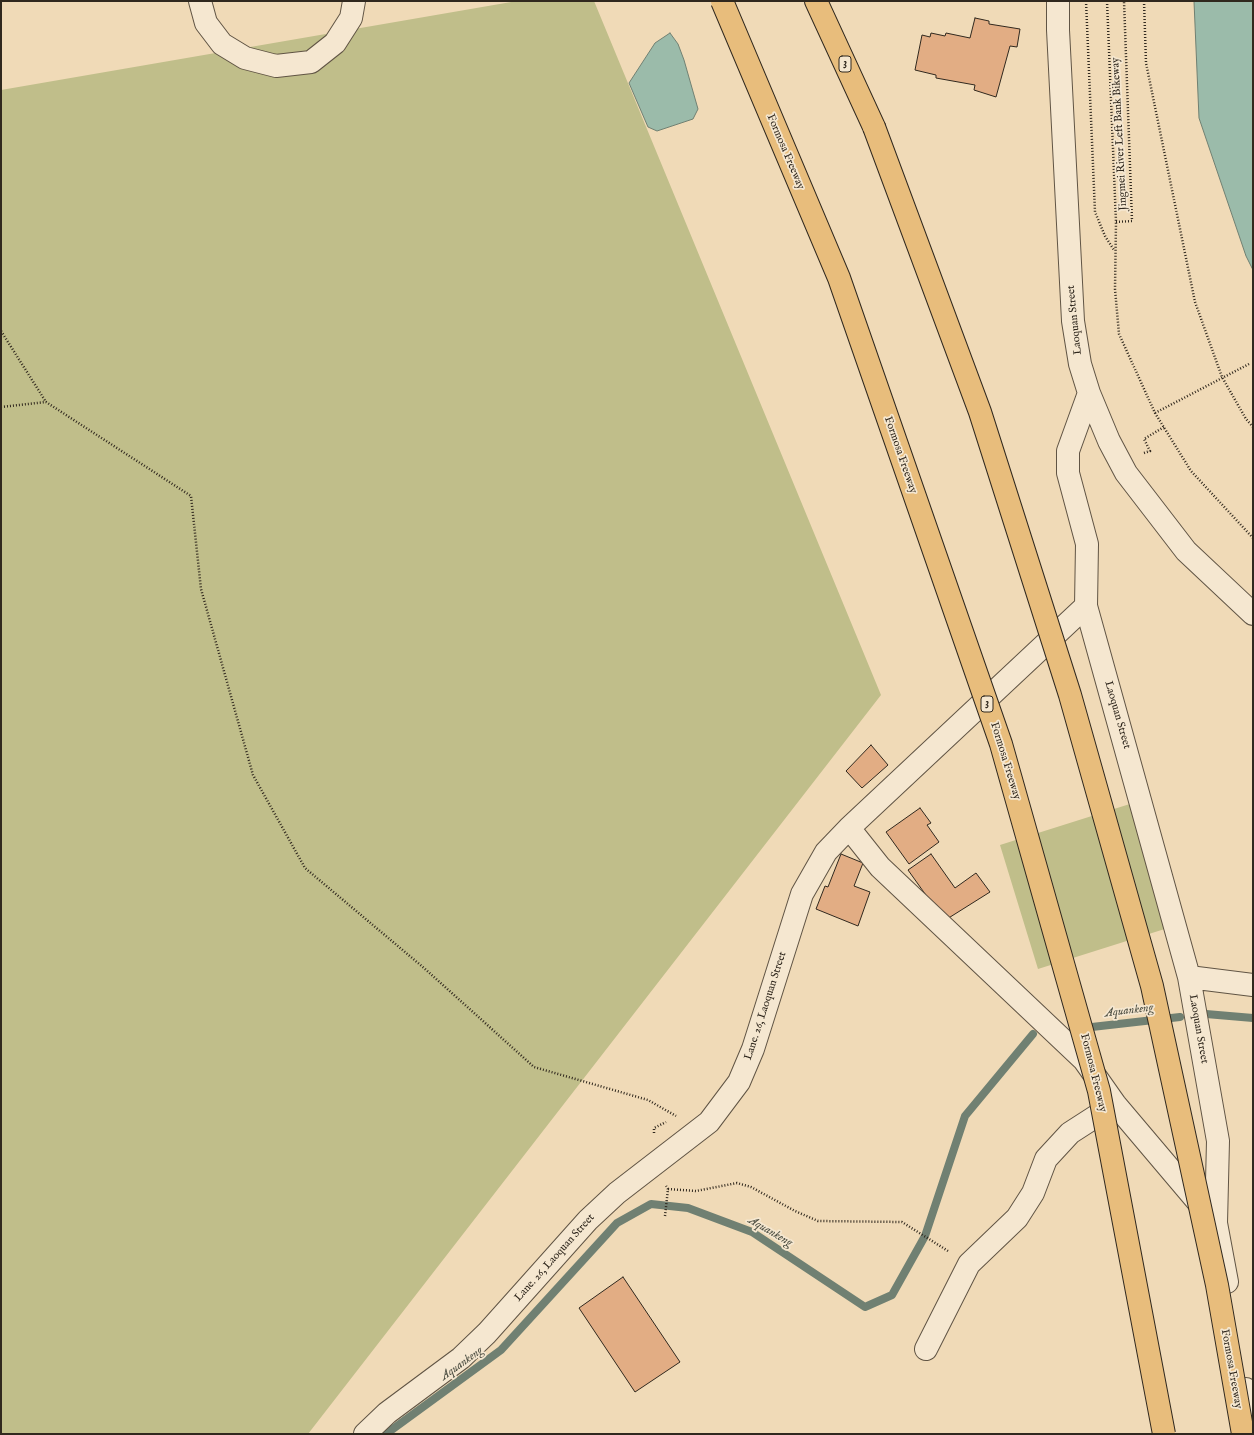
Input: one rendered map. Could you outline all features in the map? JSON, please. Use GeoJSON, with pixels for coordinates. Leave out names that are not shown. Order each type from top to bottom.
{"type":"FeatureCollection","features":[{"type":"Feature","properties":{"kind":"highway","name":"Formosa Freeway"},"geometry":{"type":"LineString","coordinates":[[722,1],[839,278],[1001,744],[1099,1091],[1164,1434]]}},
{"type":"Feature","properties":{"kind":"highway","name":"Formosa Freeway"},"geometry":{"type":"LineString","coordinates":[[816,1],[874,127],[980,412],[1070,696],[1150,978],[1217,1285],[1243,1434]]}},
{"type":"Feature","properties":{"kind":"highway"},"geometry":{"type":"LineString","coordinates":[[829,1],[874,127]]}},
{"type":"Feature","properties":{"kind":"street"},"geometry":{"type":"LineString","coordinates":[[200,1],[206,23],[222,44],[245,58],[276,66],[311,62],[335,43],[351,18],[354,1]]}},
{"type":"Feature","properties":{"kind":"street","name":"Laoquan Street"},"geometry":{"type":"LineString","coordinates":[[1058,1],[1058,30],[1073,321],[1080,364],[1089,393],[1068,451],[1068,473],[1087,544],[1086,606],[1189,977],[1218,1141],[1216,1223],[1253,1427]]}},
{"type":"Feature","properties":{"kind":"street"},"geometry":{"type":"LineString","coordinates":[[1089,393],[1109,441],[1126,473],[1186,551],[1253,614]]}},
{"type":"Feature","properties":{"kind":"street","name":"Lane. 26, Laoquan Street"},"geometry":{"type":"LineString","coordinates":[[365,1434],[387,1413],[461,1358],[487,1333],[588,1220],[617,1193],[709,1122],[739,1082],[753,1049],[802,894],[826,852],[849,828],[1086,606]]}},
{"type":"Feature","properties":{"kind":"street"},"geometry":{"type":"LineString","coordinates":[[849,828],[880,867],[1084,1060],[1115,1104],[1216,1223]]}},
{"type":"Feature","properties":{"kind":"street"},"geometry":{"type":"LineString","coordinates":[[1189,977],[1253,985]]}},
{"type":"Feature","properties":{"kind":"street"},"geometry":{"type":"LineString","coordinates":[[926,1349],[969,1264],[1017,1218],[1033,1194],[1046,1159],[1070,1133],[1115,1104]]}},
{"type":"Feature","properties":{"kind":"path"},"geometry":{"type":"LineString","coordinates":[[1086,1],[1095,212],[1105,236],[1115,250]]}},
{"type":"Feature","properties":{"kind":"path","name":"Jingmei River Left Bank Bikeway"},"geometry":{"type":"LineString","coordinates":[[1107,1],[1116,222],[1132,221],[1124,1]]}},
{"type":"Feature","properties":{"kind":"path"},"geometry":{"type":"LineString","coordinates":[[1144,1],[1146,63],[1195,302],[1222,377],[1246,419],[1253,427]]}},
{"type":"Feature","properties":{"kind":"path"},"geometry":{"type":"LineString","coordinates":[[1116,222],[1115,289],[1119,334],[1155,413],[1191,471],[1253,538]]}},
{"type":"Feature","properties":{"kind":"path"},"geometry":{"type":"LineString","coordinates":[[1,332],[46,402],[191,496],[201,589],[253,775],[305,868],[424,968],[534,1067],[648,1100],[677,1116],[654,1128],[655,1163]]}},
{"type":"Feature","properties":{"kind":"path"},"geometry":{"type":"LineString","coordinates":[[1155,413],[1249,364]]}},
{"type":"Feature","properties":{"kind":"path"},"geometry":{"type":"LineString","coordinates":[[1,407],[46,402]]}},
{"type":"Feature","properties":{"kind":"path"},"geometry":{"type":"LineString","coordinates":[[1144,453],[1150,451],[1144,439],[1164,427]]}},
{"type":"Feature","properties":{"kind":"path"},"geometry":{"type":"LineString","coordinates":[[1140,447],[1147,459]]}},
{"type":"Feature","properties":{"kind":"path"},"geometry":{"type":"LineString","coordinates":[[665,1216],[668,1189],[696,1191],[737,1184],[751,1187],[795,1211],[818,1220],[902,1222],[939,1245]]}},
{"type":"Feature","properties":{"kind":"shaded area"},"geometry":{"type":"Polygon","coordinates":[[[517,1],[594,1],[881,695],[308,1434],[1,1434],[1,90],[517,1]]]}},
{"type":"Feature","properties":{"kind":"shaded area"},"geometry":{"type":"Polygon","coordinates":[[[1194,1],[1253,1],[1253,270],[1246,256],[1199,118],[1194,1]]]}},
{"type":"Feature","properties":{"kind":"shaded area"},"geometry":{"type":"Polygon","coordinates":[[[670,33],[678,44],[684,60],[698,109],[693,119],[657,131],[648,127],[629,83],[655,43],[670,33]]]}},
{"type":"Feature","properties":{"kind":"shaded area"},"geometry":{"type":"Polygon","coordinates":[[[1133,803],[1171,927],[1038,969],[1000,845],[1133,803]]]}},
{"type":"Feature","properties":{"kind":"building"},"geometry":{"type":"Polygon","coordinates":[[[975,18],[989,21],[989,24],[1020,29],[1017,47],[1010,46],[996,97],[974,90],[975,85],[936,78],[936,75],[915,70],[922,35],[930,37],[931,33],[945,36],[946,33],[970,38],[975,18]]]}},
{"type":"Feature","properties":{"kind":"building"},"geometry":{"type":"Polygon","coordinates":[[[871,745],[888,765],[862,788],[846,771],[871,745]]]}},
{"type":"Feature","properties":{"kind":"building"},"geometry":{"type":"Polygon","coordinates":[[[920,808],[931,823],[927,825],[939,842],[909,864],[886,832],[920,808]]]}},
{"type":"Feature","properties":{"kind":"building"},"geometry":{"type":"Polygon","coordinates":[[[841,854],[863,863],[854,886],[870,892],[858,926],[816,909],[825,886],[828,887],[841,854]]]}},
{"type":"Feature","properties":{"kind":"building"},"geometry":{"type":"Polygon","coordinates":[[[931,854],[955,888],[976,873],[990,892],[947,919],[933,905],[908,870],[931,854]]]}},
{"type":"Feature","properties":{"kind":"building"},"geometry":{"type":"Polygon","coordinates":[[[623,1277],[680,1362],[635,1392],[579,1308],[623,1277]]]}},
{"type":"Feature","properties":{"kind":"waterway","name":"Aquankeng"},"geometry":{"type":"LineString","coordinates":[[1206,1014],[1253,1018]]}},
{"type":"Feature","properties":{"kind":"waterway","name":"Aquankeng"},"geometry":{"type":"LineString","coordinates":[[1083,1028],[1180,1017]]}},
{"type":"Feature","properties":{"kind":"waterway","name":"Aquankeng"},"geometry":{"type":"LineString","coordinates":[[386,1434],[501,1350],[617,1223],[651,1204],[688,1208],[752,1232],[865,1307],[892,1295],[925,1236],[965,1116],[1033,1034]]}}]}
